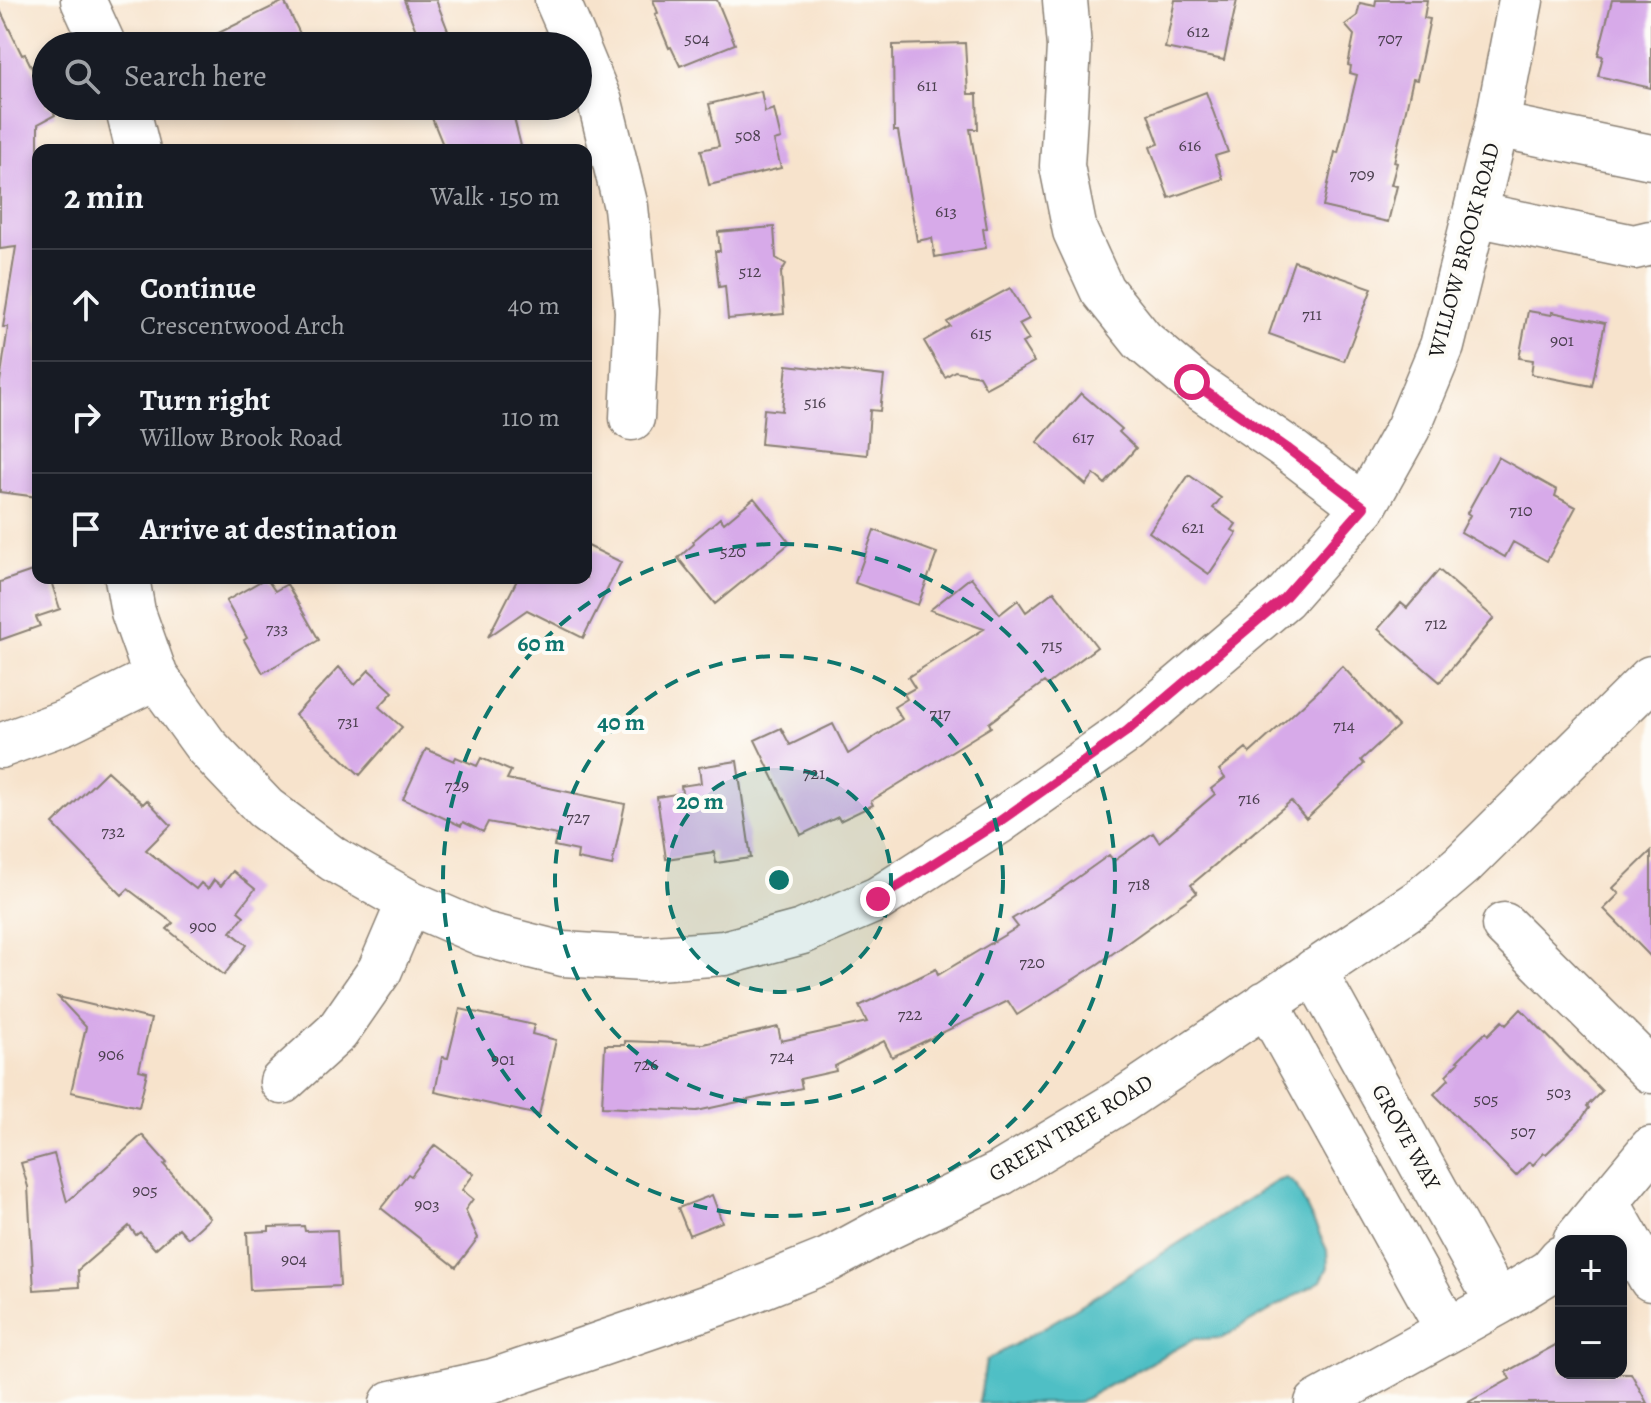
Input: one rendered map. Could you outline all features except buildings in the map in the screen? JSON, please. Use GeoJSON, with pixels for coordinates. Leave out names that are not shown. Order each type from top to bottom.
{"type":"FeatureCollection","features":[{"type":"Feature","properties":{"kind":"street"},"geometry":{"type":"LineString","coordinates":[[557,0],[570,32]]}},
{"type":"Feature","properties":{"kind":"street"},"geometry":{"type":"LineString","coordinates":[[1065,0],[1069,47],[1062,166],[1075,231],[1102,290],[1142,340],[1192,382],[1287,448],[1364,507]]}},
{"type":"Feature","properties":{"kind":"street","name":"WILLOW BROOK ROAD"},"geometry":{"type":"LineString","coordinates":[[128,584],[133,612],[156,677],[206,746],[265,808],[333,859],[409,902],[483,934],[563,954],[643,959],[724,953],[802,932],[878,899],[997,823],[1127,731],[1284,598],[1364,507],[1408,428],[1442,346],[1497,125],[1521,0]]}},
{"type":"Feature","properties":{"kind":"street"},"geometry":{"type":"LineString","coordinates":[[592,83],[600,102],[626,207],[637,311],[632,418]]}},
{"type":"Feature","properties":{"kind":"street"},"geometry":{"type":"LineString","coordinates":[[130,120],[136,144]]}},
{"type":"Feature","properties":{"kind":"street"},"geometry":{"type":"LineString","coordinates":[[1497,125],[1651,157]]}},
{"type":"Feature","properties":{"kind":"street"},"geometry":{"type":"LineString","coordinates":[[1475,214],[1634,247],[1651,243]]}},
{"type":"Feature","properties":{"kind":"street"},"geometry":{"type":"LineString","coordinates":[[0,746],[65,722],[156,677]]}},
{"type":"Feature","properties":{"kind":"street","name":"GREEN TREE ROAD"},"geometry":{"type":"LineString","coordinates":[[392,1403],[493,1381],[731,1299],[828,1260],[1001,1173],[1123,1100],[1421,900],[1462,865],[1651,678]]}},
{"type":"Feature","properties":{"kind":"street"},"geometry":{"type":"LineString","coordinates":[[282,1082],[337,1032],[380,970],[409,902]]}},
{"type":"Feature","properties":{"kind":"street"},"geometry":{"type":"LineString","coordinates":[[1504,925],[1651,1071]]}},
{"type":"Feature","properties":{"kind":"street","name":"GROVE WAY"},"geometry":{"type":"LineString","coordinates":[[1314,971],[1498,1303]]}},
{"type":"Feature","properties":{"kind":"street"},"geometry":{"type":"LineString","coordinates":[[1266,1003],[1448,1330]]}},
{"type":"Feature","properties":{"kind":"street"},"geometry":{"type":"LineString","coordinates":[[1580,1235],[1651,1149]]}},
{"type":"Feature","properties":{"kind":"street"},"geometry":{"type":"LineString","coordinates":[[1607,1202],[1651,1279]]}},
{"type":"Feature","properties":{"kind":"street"},"geometry":{"type":"LineString","coordinates":[[1317,1403],[1498,1303],[1555,1265]]}},
{"type":"Feature","properties":{"kind":"water"},"geometry":{"type":"Polygon","coordinates":[[[1286,1178],[1296,1185],[1327,1250],[1328,1267],[1321,1281],[1222,1338],[1194,1339],[1077,1403],[979,1403],[986,1361],[1286,1178]]]}},
{"type":"Feature","properties":{"kind":"route"},"geometry":{"type":"LineString","coordinates":[[878,899],[997,823],[1127,731],[1284,598],[1364,507],[1287,448],[1192,382]]}}]}
